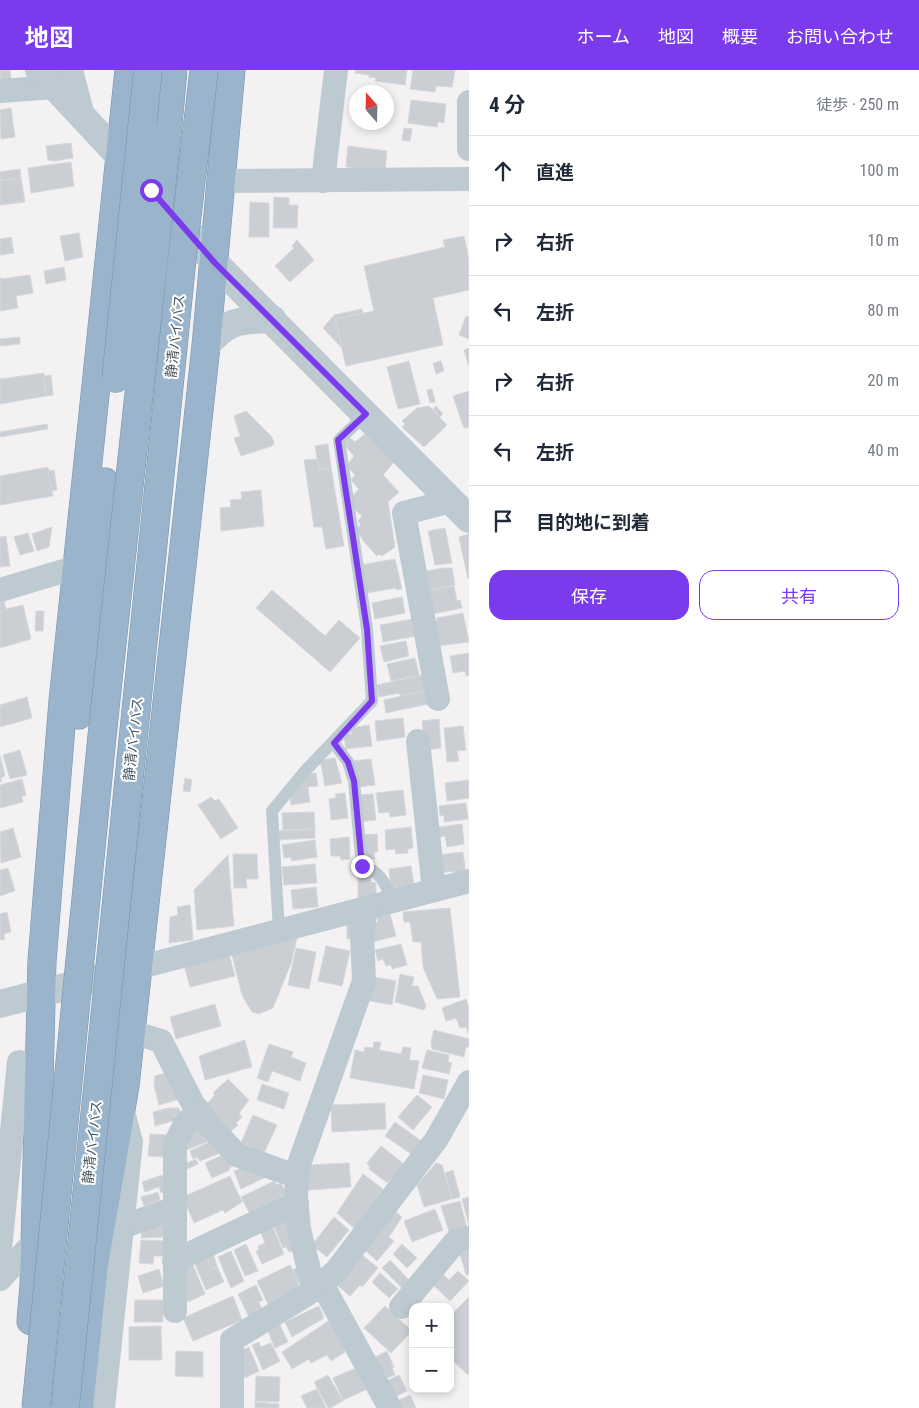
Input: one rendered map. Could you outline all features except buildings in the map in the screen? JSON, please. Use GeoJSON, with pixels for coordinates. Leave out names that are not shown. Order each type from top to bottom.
{"type":"FeatureCollection","features":[{"type":"Feature","properties":{"kind":"highway"},"geometry":{"type":"LineString","coordinates":[[24,1408],[34,1285],[41,995],[48,881],[62,711],[129,70]]}},
{"type":"Feature","properties":{"kind":"highway"},"geometry":{"type":"LineString","coordinates":[[48,881],[70,778],[88,653],[148,70]]}},
{"type":"Feature","properties":{"kind":"highway","name":"静清バイパス"},"geometry":{"type":"LineString","coordinates":[[36,1408],[102,736],[155,258],[173,70]]}},
{"type":"Feature","properties":{"kind":"highway","name":"静清バイパス"},"geometry":{"type":"LineString","coordinates":[[65,1408],[182,259],[204,70]]}},
{"type":"Feature","properties":{"kind":"highway"},"geometry":{"type":"LineString","coordinates":[[79,1408],[94,1264],[121,1106],[131,1032],[215,263],[231,70]]}},
{"type":"Feature","properties":{"kind":"highway"},"geometry":{"type":"LineString","coordinates":[[151,190],[178,175],[198,159],[210,145],[228,111],[243,70]]}},
{"type":"Feature","properties":{"kind":"street"},"geometry":{"type":"LineString","coordinates":[[323,181],[336,70]]}},
{"type":"Feature","properties":{"kind":"street"},"geometry":{"type":"LineString","coordinates":[[0,91],[55,76],[84,116],[215,263],[460,510]]}},
{"type":"Feature","properties":{"kind":"street"},"geometry":{"type":"LineString","coordinates":[[469,102],[469,146]]}},
{"type":"Feature","properties":{"kind":"street"},"geometry":{"type":"LineString","coordinates":[[222,181],[469,179]]}},
{"type":"Feature","properties":{"kind":"street"},"geometry":{"type":"LineString","coordinates":[[206,346],[218,332],[228,325],[242,320],[272,319]]}},
{"type":"Feature","properties":{"kind":"street"},"geometry":{"type":"LineString","coordinates":[[438,699],[404,513],[460,510]]}},
{"type":"Feature","properties":{"kind":"street"},"geometry":{"type":"LineString","coordinates":[[0,590],[77,567]]}},
{"type":"Feature","properties":{"kind":"street"},"geometry":{"type":"LineString","coordinates":[[418,741],[434,890]]}},
{"type":"Feature","properties":{"kind":"street"},"geometry":{"type":"LineString","coordinates":[[0,1004],[41,995],[469,881]]}},
{"type":"Feature","properties":{"kind":"street"},"geometry":{"type":"LineString","coordinates":[[366,908],[362,934],[364,981],[298,1167],[297,1203],[299,1229],[318,1287],[390,1408]]}},
{"type":"Feature","properties":{"kind":"street"},"geometry":{"type":"LineString","coordinates":[[131,1032],[161,1041],[199,1111],[237,1155],[298,1177]]}},
{"type":"Feature","properties":{"kind":"street"},"geometry":{"type":"LineString","coordinates":[[0,1249],[19,1062]]}},
{"type":"Feature","properties":{"kind":"street"},"geometry":{"type":"LineString","coordinates":[[232,1408],[232,1340],[318,1287],[336,1272],[436,1140],[469,1082]]}},
{"type":"Feature","properties":{"kind":"street"},"geometry":{"type":"LineString","coordinates":[[103,1408],[130,1142],[121,1106]]}},
{"type":"Feature","properties":{"kind":"street"},"geometry":{"type":"LineString","coordinates":[[174,1310],[175,1144],[185,1124],[199,1111]]}},
{"type":"Feature","properties":{"kind":"street"},"geometry":{"type":"LineString","coordinates":[[174,1261],[297,1203]]}},
{"type":"Feature","properties":{"kind":"street"},"geometry":{"type":"LineString","coordinates":[[122,1227],[175,1208]]}},
{"type":"Feature","properties":{"kind":"street"},"geometry":{"type":"LineString","coordinates":[[401,1307],[456,1241],[469,1238]]}},
{"type":"Feature","properties":{"kind":"street"},"geometry":{"type":"LineString","coordinates":[[0,1279],[35,1241]]}},
{"type":"Feature","properties":{"kind":"lane"},"geometry":{"type":"LineString","coordinates":[[279,931],[272,811],[305,771],[334,743],[372,701],[367,629],[338,440],[366,414]]}},
{"type":"Feature","properties":{"kind":"lane"},"geometry":{"type":"LineString","coordinates":[[334,743],[348,762],[354,781],[362,866],[373,869],[383,879],[393,901]]}},
{"type":"Feature","properties":{"kind":"route"},"geometry":{"type":"LineString","coordinates":[[151,190],[215,263],[366,414],[338,440],[367,629],[372,701],[334,743],[348,762],[354,781],[362,866]]}}]}
